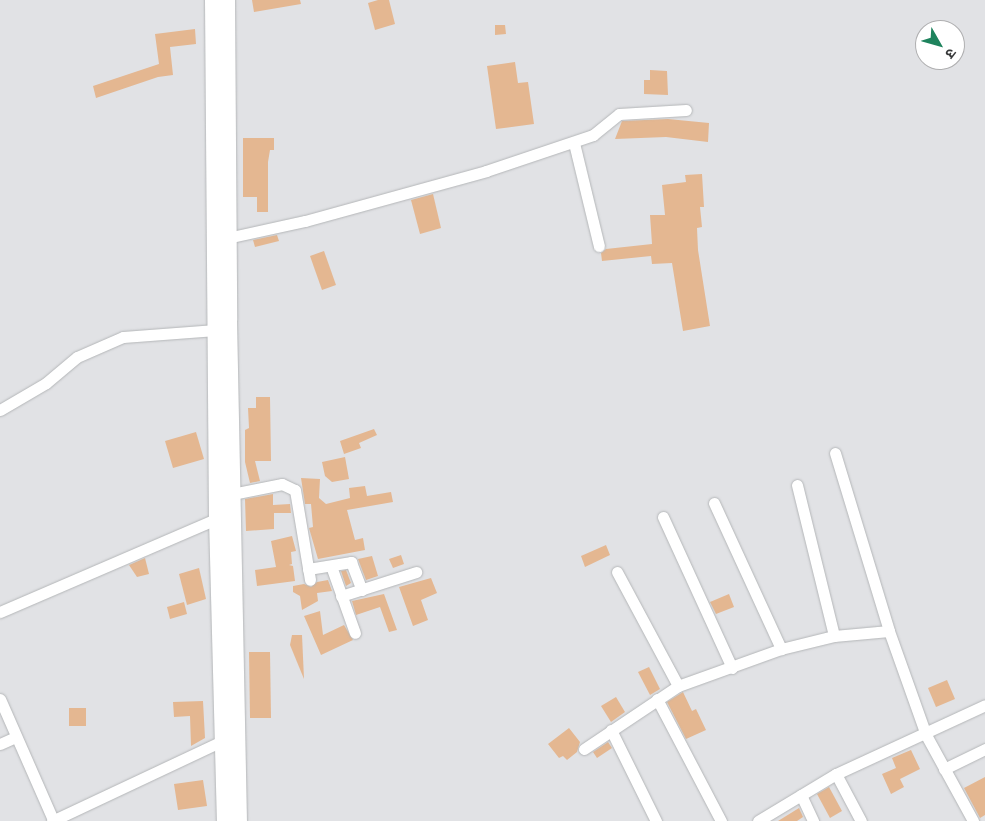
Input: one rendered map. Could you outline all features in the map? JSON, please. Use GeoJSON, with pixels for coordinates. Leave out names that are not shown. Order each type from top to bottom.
{"type":"FeatureCollection","features":[{"type":"Feature","properties":{"kind":"highway"},"geometry":{"type":"LineString","coordinates":[[214,0],[218,518],[226,821]]}},
{"type":"Feature","properties":{"kind":"highway"},"geometry":{"type":"LineString","coordinates":[[226,0],[227,238],[238,821]]}},
{"type":"Feature","properties":{"kind":"street"},"geometry":{"type":"LineString","coordinates":[[227,238],[394,197],[574,143],[593,135],[619,114],[686,110]]}},
{"type":"Feature","properties":{"kind":"street"},"geometry":{"type":"LineString","coordinates":[[574,143],[599,246]]}},
{"type":"Feature","properties":{"kind":"street"},"geometry":{"type":"LineString","coordinates":[[0,410],[46,383],[77,357],[123,337],[216,330]]}},
{"type":"Feature","properties":{"kind":"street"},"geometry":{"type":"LineString","coordinates":[[835,453],[888,631],[926,735],[972,821]]}},
{"type":"Feature","properties":{"kind":"street"},"geometry":{"type":"LineString","coordinates":[[232,494],[282,484],[295,490],[309,574],[346,561],[354,564],[362,590]]}},
{"type":"Feature","properties":{"kind":"street"},"geometry":{"type":"LineString","coordinates":[[797,484],[834,636]]}},
{"type":"Feature","properties":{"kind":"street"},"geometry":{"type":"LineString","coordinates":[[714,503],[781,649]]}},
{"type":"Feature","properties":{"kind":"street"},"geometry":{"type":"LineString","coordinates":[[663,517],[732,668]]}},
{"type":"Feature","properties":{"kind":"street"},"geometry":{"type":"LineString","coordinates":[[0,612],[218,518]]}},
{"type":"Feature","properties":{"kind":"street"},"geometry":{"type":"LineString","coordinates":[[331,566],[355,633]]}},
{"type":"Feature","properties":{"kind":"street"},"geometry":{"type":"LineString","coordinates":[[341,596],[416,572]]}},
{"type":"Feature","properties":{"kind":"street"},"geometry":{"type":"LineString","coordinates":[[617,572],[678,686]]}},
{"type":"Feature","properties":{"kind":"street"},"geometry":{"type":"LineString","coordinates":[[584,749],[678,686],[781,649],[834,636],[888,631]]}},
{"type":"Feature","properties":{"kind":"street"},"geometry":{"type":"LineString","coordinates":[[0,699],[53,821],[224,740]]}},
{"type":"Feature","properties":{"kind":"street"},"geometry":{"type":"LineString","coordinates":[[657,699],[721,821]]}},
{"type":"Feature","properties":{"kind":"street"},"geometry":{"type":"LineString","coordinates":[[758,821],[836,774],[926,735],[985,704]]}},
{"type":"Feature","properties":{"kind":"street"},"geometry":{"type":"LineString","coordinates":[[611,730],[656,821]]}},
{"type":"Feature","properties":{"kind":"street"},"geometry":{"type":"LineString","coordinates":[[0,744],[16,736]]}},
{"type":"Feature","properties":{"kind":"street"},"geometry":{"type":"LineString","coordinates":[[944,768],[985,749]]}},
{"type":"Feature","properties":{"kind":"street"},"geometry":{"type":"LineString","coordinates":[[836,774],[861,821]]}},
{"type":"Feature","properties":{"kind":"street"},"geometry":{"type":"LineString","coordinates":[[801,795],[813,821]]}},
{"type":"Feature","properties":{"kind":"building"},"geometry":{"type":"Polygon","coordinates":[[[252,0],[300,0],[301,4],[254,12],[252,0]]]}},
{"type":"Feature","properties":{"kind":"building"},"geometry":{"type":"Polygon","coordinates":[[[378,0],[389,0],[395,24],[375,30],[368,3],[378,0]]]}},
{"type":"Feature","properties":{"kind":"building"},"geometry":{"type":"Polygon","coordinates":[[[495,25],[505,25],[506,34],[495,35],[495,25]]]}},
{"type":"Feature","properties":{"kind":"building"},"geometry":{"type":"Polygon","coordinates":[[[195,29],[196,44],[170,47],[173,75],[158,77],[96,98],[93,86],[159,64],[155,34],[195,29]]]}},
{"type":"Feature","properties":{"kind":"building"},"geometry":{"type":"Polygon","coordinates":[[[515,62],[518,83],[528,82],[534,124],[496,129],[487,66],[515,62]]]}},
{"type":"Feature","properties":{"kind":"building"},"geometry":{"type":"Polygon","coordinates":[[[650,70],[667,71],[668,95],[644,94],[644,80],[650,80],[650,70]]]}},
{"type":"Feature","properties":{"kind":"building"},"geometry":{"type":"Polygon","coordinates":[[[668,119],[709,123],[708,142],[666,137],[615,139],[622,121],[668,119]]]}},
{"type":"Feature","properties":{"kind":"building"},"geometry":{"type":"Polygon","coordinates":[[[243,138],[274,138],[274,150],[270,150],[268,162],[268,212],[257,212],[257,197],[243,197],[243,138]]]}},
{"type":"Feature","properties":{"kind":"building"},"geometry":{"type":"Polygon","coordinates":[[[702,174],[704,207],[700,207],[702,227],[697,228],[698,250],[710,326],[683,331],[672,263],[652,264],[651,256],[602,261],[601,253],[606,249],[652,244],[650,215],[665,215],[662,185],[686,182],[685,175],[702,174]]]}},
{"type":"Feature","properties":{"kind":"building"},"geometry":{"type":"Polygon","coordinates":[[[433,194],[441,228],[420,234],[411,200],[433,194]]]}},
{"type":"Feature","properties":{"kind":"building"},"geometry":{"type":"Polygon","coordinates":[[[277,235],[279,241],[255,247],[253,240],[277,235]]]}},
{"type":"Feature","properties":{"kind":"building"},"geometry":{"type":"Polygon","coordinates":[[[324,251],[336,285],[322,290],[310,256],[324,251]]]}},
{"type":"Feature","properties":{"kind":"building"},"geometry":{"type":"Polygon","coordinates":[[[256,397],[270,397],[271,461],[255,461],[260,481],[250,483],[245,462],[245,430],[249,428],[248,408],[256,408],[256,397]]]}},
{"type":"Feature","properties":{"kind":"building"},"geometry":{"type":"Polygon","coordinates":[[[374,429],[377,435],[359,443],[361,448],[344,454],[340,441],[374,429]]]}},
{"type":"Feature","properties":{"kind":"building"},"geometry":{"type":"Polygon","coordinates":[[[196,432],[204,459],[173,468],[165,441],[196,432]]]}},
{"type":"Feature","properties":{"kind":"building"},"geometry":{"type":"Polygon","coordinates":[[[345,457],[349,479],[332,482],[325,476],[322,462],[345,457]]]}},
{"type":"Feature","properties":{"kind":"building"},"geometry":{"type":"Polygon","coordinates":[[[301,478],[320,479],[319,498],[326,504],[350,498],[349,488],[365,486],[367,496],[391,492],[393,502],[347,510],[355,540],[363,538],[365,550],[318,559],[309,528],[313,527],[311,504],[305,504],[301,478]]]}},
{"type":"Feature","properties":{"kind":"building"},"geometry":{"type":"Polygon","coordinates":[[[273,494],[273,505],[290,504],[291,513],[274,513],[274,529],[246,531],[245,499],[273,494]]]}},
{"type":"Feature","properties":{"kind":"building"},"geometry":{"type":"Polygon","coordinates":[[[292,536],[296,551],[291,552],[292,564],[289,565],[293,566],[295,581],[257,586],[255,570],[276,567],[271,541],[292,536]]]}},
{"type":"Feature","properties":{"kind":"building"},"geometry":{"type":"Polygon","coordinates":[[[606,545],[610,555],[585,567],[581,556],[606,545]]]}},
{"type":"Feature","properties":{"kind":"building"},"geometry":{"type":"Polygon","coordinates":[[[401,555],[404,564],[393,568],[389,559],[401,555]]]}},
{"type":"Feature","properties":{"kind":"building"},"geometry":{"type":"Polygon","coordinates":[[[372,556],[378,576],[366,580],[358,559],[372,556]]]}},
{"type":"Feature","properties":{"kind":"building"},"geometry":{"type":"Polygon","coordinates":[[[145,558],[149,574],[137,577],[129,565],[145,558]]]}},
{"type":"Feature","properties":{"kind":"building"},"geometry":{"type":"Polygon","coordinates":[[[199,568],[206,599],[187,605],[179,574],[199,568]]]}},
{"type":"Feature","properties":{"kind":"building"},"geometry":{"type":"Polygon","coordinates":[[[346,570],[351,583],[346,586],[341,571],[346,570]]]}},
{"type":"Feature","properties":{"kind":"building"},"geometry":{"type":"Polygon","coordinates":[[[431,578],[437,593],[421,600],[428,620],[413,626],[399,587],[431,578]]]}},
{"type":"Feature","properties":{"kind":"building"},"geometry":{"type":"Polygon","coordinates":[[[328,580],[332,591],[317,593],[318,601],[302,610],[300,596],[293,592],[293,586],[304,584],[311,587],[317,582],[328,580]]]}},
{"type":"Feature","properties":{"kind":"building"},"geometry":{"type":"Polygon","coordinates":[[[384,594],[397,630],[389,632],[380,607],[356,615],[352,601],[384,594]]]}},
{"type":"Feature","properties":{"kind":"building"},"geometry":{"type":"Polygon","coordinates":[[[729,594],[734,607],[716,614],[710,602],[729,594]]]}},
{"type":"Feature","properties":{"kind":"building"},"geometry":{"type":"Polygon","coordinates":[[[184,602],[187,614],[170,619],[167,607],[184,602]]]}},
{"type":"Feature","properties":{"kind":"building"},"geometry":{"type":"Polygon","coordinates":[[[320,611],[323,635],[344,625],[353,640],[321,655],[304,616],[320,611]]]}},
{"type":"Feature","properties":{"kind":"building"},"geometry":{"type":"Polygon","coordinates":[[[292,635],[302,635],[304,679],[290,645],[292,635]]]}},
{"type":"Feature","properties":{"kind":"building"},"geometry":{"type":"Polygon","coordinates":[[[249,652],[270,652],[271,718],[250,718],[249,652]]]}},
{"type":"Feature","properties":{"kind":"building"},"geometry":{"type":"Polygon","coordinates":[[[649,667],[660,689],[650,695],[638,672],[649,667]]]}},
{"type":"Feature","properties":{"kind":"building"},"geometry":{"type":"Polygon","coordinates":[[[947,680],[955,699],[936,707],[928,688],[947,680]]]}},
{"type":"Feature","properties":{"kind":"building"},"geometry":{"type":"Polygon","coordinates":[[[683,692],[692,711],[696,709],[706,730],[686,739],[667,702],[683,692]]]}},
{"type":"Feature","properties":{"kind":"building"},"geometry":{"type":"Polygon","coordinates":[[[616,697],[625,712],[611,722],[601,706],[616,697]]]}},
{"type":"Feature","properties":{"kind":"building"},"geometry":{"type":"Polygon","coordinates":[[[203,701],[205,738],[191,746],[190,716],[174,717],[173,702],[203,701]]]}},
{"type":"Feature","properties":{"kind":"building"},"geometry":{"type":"Polygon","coordinates":[[[69,708],[86,708],[86,726],[69,726],[69,708]]]}},
{"type":"Feature","properties":{"kind":"building"},"geometry":{"type":"Polygon","coordinates":[[[569,728],[580,742],[577,752],[567,760],[563,756],[559,758],[548,744],[569,728]]]}},
{"type":"Feature","properties":{"kind":"building"},"geometry":{"type":"Polygon","coordinates":[[[608,742],[612,748],[597,758],[593,752],[608,742]]]}},
{"type":"Feature","properties":{"kind":"building"},"geometry":{"type":"Polygon","coordinates":[[[911,750],[920,769],[900,779],[904,787],[891,794],[882,774],[896,768],[892,758],[911,750]]]}},
{"type":"Feature","properties":{"kind":"building"},"geometry":{"type":"Polygon","coordinates":[[[985,777],[985,815],[980,818],[964,788],[985,777]]]}},
{"type":"Feature","properties":{"kind":"building"},"geometry":{"type":"Polygon","coordinates":[[[203,780],[207,806],[178,810],[174,784],[203,780]]]}},
{"type":"Feature","properties":{"kind":"building"},"geometry":{"type":"Polygon","coordinates":[[[829,787],[842,811],[830,818],[817,794],[829,787]]]}},
{"type":"Feature","properties":{"kind":"building"},"geometry":{"type":"Polygon","coordinates":[[[799,808],[803,817],[797,821],[778,821],[799,808]]]}}]}
